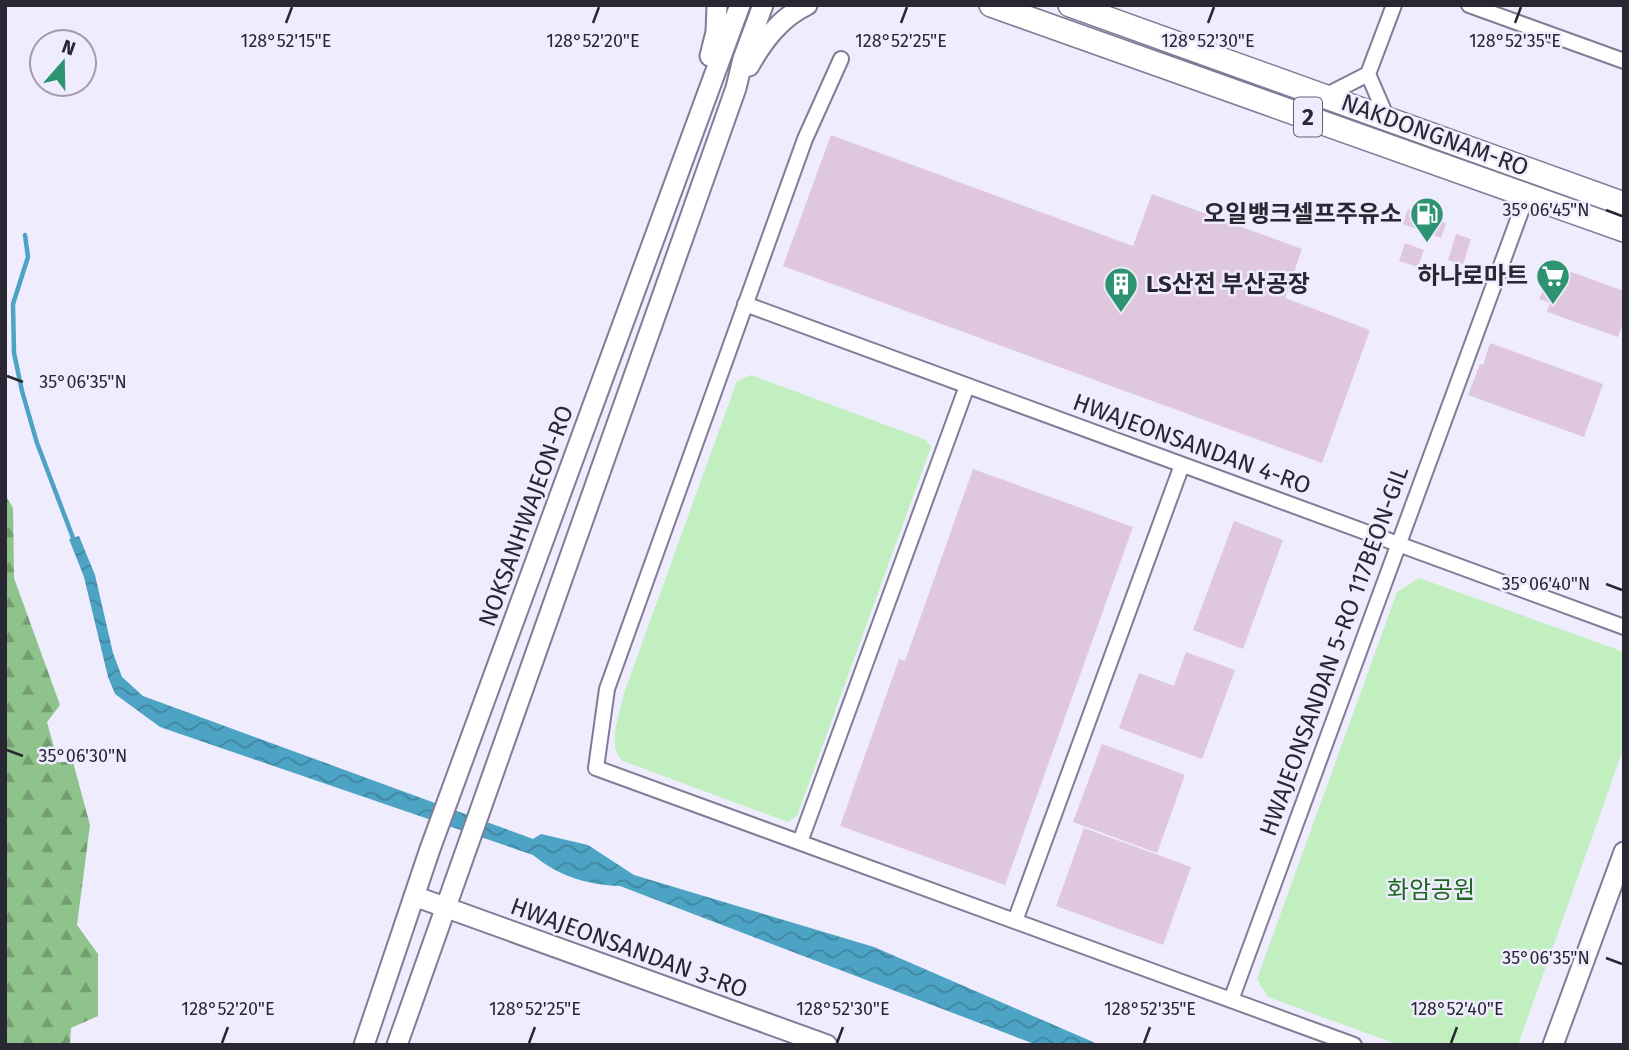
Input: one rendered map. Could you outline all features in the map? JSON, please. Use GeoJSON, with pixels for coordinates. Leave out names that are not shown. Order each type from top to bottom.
{"type":"FeatureCollection","features":[{"type":"Feature","properties":{"kind":"main road"},"geometry":{"type":"LineString","coordinates":[[697,121],[716,32],[717,5]]}},
{"type":"Feature","properties":{"kind":"main road","name":"NOKSANHWAJEON-RO"},"geometry":{"type":"LineString","coordinates":[[364,1045],[430,849],[740,5]]}},
{"type":"Feature","properties":{"kind":"main road"},"geometry":{"type":"LineString","coordinates":[[397,1045],[763,5]]}},
{"type":"Feature","properties":{"kind":"main road"},"geometry":{"type":"LineString","coordinates":[[736,88],[766,40],[782,22],[807,5]]}},
{"type":"Feature","properties":{"kind":"main road","name":"NAKDONGNAM-RO"},"geometry":{"type":"LineString","coordinates":[[992,5],[1624,230]]}},
{"type":"Feature","properties":{"kind":"main road","name":"NAKDONGNAM-RO"},"geometry":{"type":"LineString","coordinates":[[1070,5],[1624,204]]}},
{"type":"Feature","properties":{"kind":"main road"},"geometry":{"type":"LineString","coordinates":[[1553,1045],[1624,852]]}},
{"type":"Feature","properties":{"kind":"main road","name":"HWAJEONSANDAN 3-RO"},"geometry":{"type":"LineString","coordinates":[[414,896],[827,1045]]}},
{"type":"Feature","properties":{"kind":"street"},"geometry":{"type":"LineString","coordinates":[[1325,96],[1368,74],[1394,5]]}},
{"type":"Feature","properties":{"kind":"street"},"geometry":{"type":"LineString","coordinates":[[1469,5],[1624,61]]}},
{"type":"Feature","properties":{"kind":"street"},"geometry":{"type":"LineString","coordinates":[[841,59],[805,139],[607,689],[596,768],[1354,1045]]}},
{"type":"Feature","properties":{"kind":"street"},"geometry":{"type":"LineString","coordinates":[[1368,74],[1387,118]]}},
{"type":"Feature","properties":{"kind":"street","name":"HWAJEONSANDAN 5-RO 117BEON-GIL"},"geometry":{"type":"LineString","coordinates":[[1231,1000],[1527,195]]}},
{"type":"Feature","properties":{"kind":"street","name":"HWAJEONSANDAN 4-RO"},"geometry":{"type":"LineString","coordinates":[[745,304],[1624,627]]}},
{"type":"Feature","properties":{"kind":"street"},"geometry":{"type":"LineString","coordinates":[[800,842],[967,386]]}},
{"type":"Feature","properties":{"kind":"street"},"geometry":{"type":"LineString","coordinates":[[1015,921],[1182,465]]}},
{"type":"Feature","properties":{"kind":"green space"},"geometry":{"type":"Polygon","coordinates":[[[751,375],[926,440],[931,447],[797,816],[788,822],[623,761],[615,747],[616,728],[624,693],[737,381],[751,375]]]}},
{"type":"Feature","properties":{"kind":"green space"},"geometry":{"type":"Polygon","coordinates":[[[5,495],[13,508],[14,578],[60,705],[47,722],[58,762],[73,762],[90,825],[77,925],[98,954],[98,1016],[71,1028],[70,1045],[5,1045],[5,495]]]}},
{"type":"Feature","properties":{"kind":"green space","name":"화암공원"},"geometry":{"type":"Polygon","coordinates":[[[1419,578],[1624,652],[1624,747],[1518,1045],[1399,1045],[1268,997],[1257,979],[1397,592],[1419,578]]]}},
{"type":"Feature","properties":{"kind":"water"},"geometry":{"type":"Polygon","coordinates":[[[79,536],[95,575],[113,653],[122,677],[143,696],[533,839],[541,834],[588,845],[634,875],[874,947],[1100,1045],[1037,1045],[620,886],[573,878],[552,869],[533,855],[160,727],[115,694],[108,677],[84,577],[69,539],[79,536]]]}},
{"type":"Feature","properties":{"kind":"building","name":"LS산전 부산공장"},"geometry":{"type":"Polygon","coordinates":[[[831,135],[1133,246],[1152,194],[1302,249],[1285,298],[1370,330],[1322,463],[783,266],[831,135]]]}},
{"type":"Feature","properties":{"kind":"building"},"geometry":{"type":"Polygon","coordinates":[[[1408,209],[1446,223],[1441,238],[1403,224],[1408,209]]]}},
{"type":"Feature","properties":{"kind":"building"},"geometry":{"type":"Polygon","coordinates":[[[1456,234],[1471,239],[1463,265],[1448,260],[1456,234]]]}},
{"type":"Feature","properties":{"kind":"building"},"geometry":{"type":"Polygon","coordinates":[[[1405,243],[1424,250],[1418,267],[1399,261],[1405,243]]]}},
{"type":"Feature","properties":{"kind":"building"},"geometry":{"type":"Polygon","coordinates":[[[1566,270],[1624,291],[1624,321],[1618,337],[1547,312],[1550,303],[1539,299],[1543,290],[1553,294],[1561,271],[1566,270]]]}},
{"type":"Feature","properties":{"kind":"building"},"geometry":{"type":"Polygon","coordinates":[[[1490,343],[1603,384],[1584,437],[1468,395],[1480,364],[1483,365],[1490,343]]]}},
{"type":"Feature","properties":{"kind":"building"},"geometry":{"type":"Polygon","coordinates":[[[973,469],[1133,527],[1005,885],[840,826],[899,659],[905,661],[973,469]]]}},
{"type":"Feature","properties":{"kind":"building"},"geometry":{"type":"Polygon","coordinates":[[[1234,521],[1283,540],[1243,649],[1193,630],[1234,521]]]}},
{"type":"Feature","properties":{"kind":"building"},"geometry":{"type":"Polygon","coordinates":[[[1186,652],[1235,670],[1202,759],[1119,728],[1139,673],[1174,686],[1186,652]]]}},
{"type":"Feature","properties":{"kind":"building"},"geometry":{"type":"Polygon","coordinates":[[[1102,744],[1185,775],[1157,853],[1073,822],[1102,744]]]}},
{"type":"Feature","properties":{"kind":"building"},"geometry":{"type":"Polygon","coordinates":[[[1084,828],[1191,867],[1163,945],[1056,906],[1084,828]]]}},
{"type":"Feature","properties":{"kind":"waterway"},"geometry":{"type":"LineString","coordinates":[[25,235],[28,257],[13,304],[14,353],[37,443],[75,543]]}},
{"type":"Feature","properties":{"kind":"place","name":"오일뱅크셀프주유소"},"geometry":{"type":"Point","coordinates":[1427,244]}},
{"type":"Feature","properties":{"kind":"place","name":"하나로마트"},"geometry":{"type":"Point","coordinates":[1553,306]}},
{"type":"Feature","properties":{"kind":"place","name":"LS산전 부산공장"},"geometry":{"type":"Point","coordinates":[1121,314]}}]}
